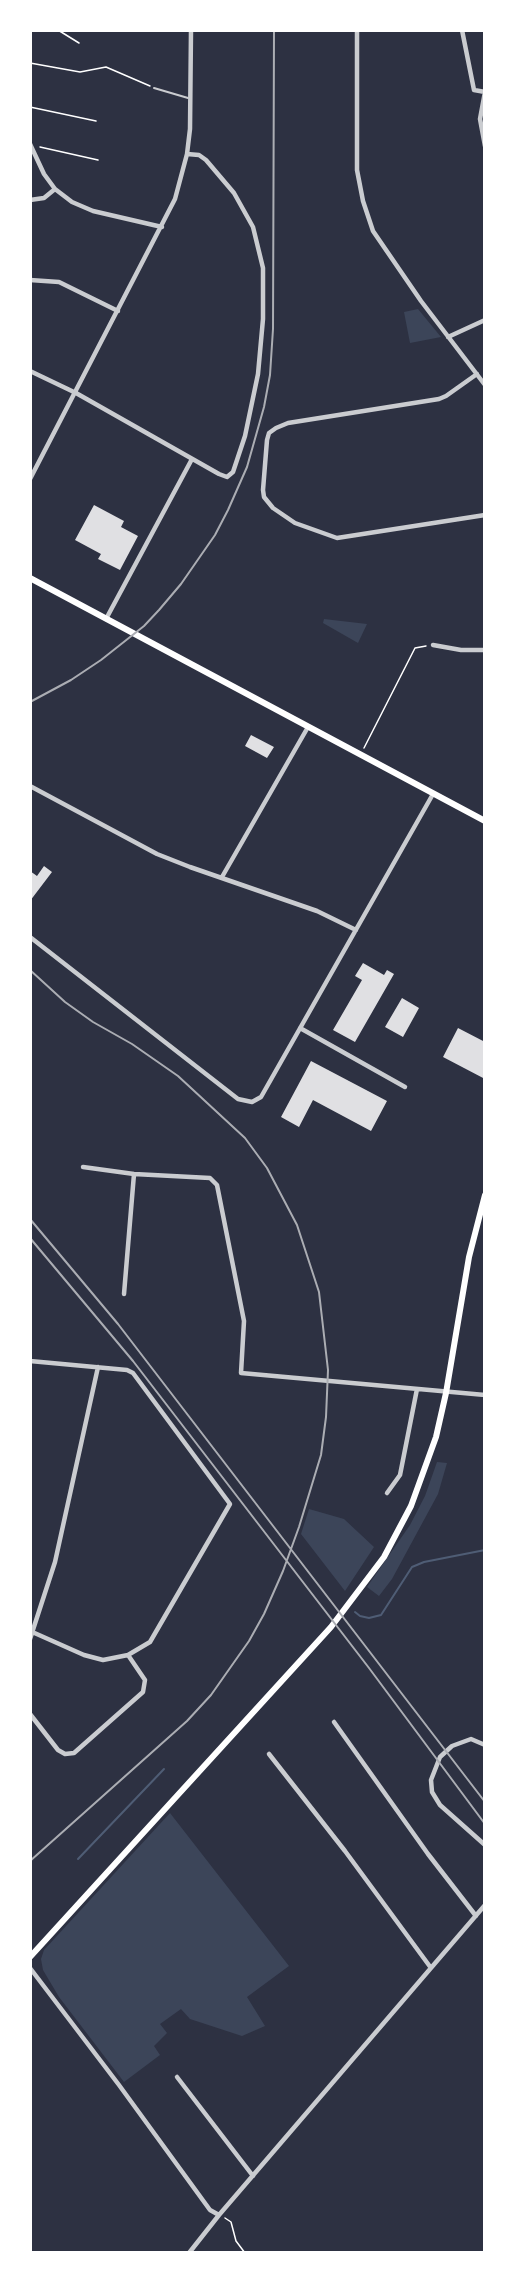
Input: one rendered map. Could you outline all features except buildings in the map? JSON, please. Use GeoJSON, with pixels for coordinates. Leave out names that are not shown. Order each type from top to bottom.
{"type":"FeatureCollection","features":[{"type":"Feature","properties":{"kind":"main road"},"geometry":{"type":"LineString","coordinates":[[30,578],[485,821]]}},
{"type":"Feature","properties":{"kind":"main road"},"geometry":{"type":"LineString","coordinates":[[30,1957],[317,1642],[359,1593],[384,1557],[411,1506],[428,1462],[446,1393],[469,1257],[485,1195]]}},
{"type":"Feature","properties":{"kind":"street"},"geometry":{"type":"LineString","coordinates":[[30,479],[175,200],[187,154],[191,30]]}},
{"type":"Feature","properties":{"kind":"street"},"geometry":{"type":"LineString","coordinates":[[357,30],[357,170],[363,201],[373,231],[485,385]]}},
{"type":"Feature","properties":{"kind":"street"},"geometry":{"type":"LineString","coordinates":[[462,30],[474,90],[485,92],[480,119],[485,146]]}},
{"type":"Feature","properties":{"kind":"street"},"geometry":{"type":"LineString","coordinates":[[30,145],[44,174],[55,189],[72,202],[93,211],[162,227]]}},
{"type":"Feature","properties":{"kind":"street"},"geometry":{"type":"LineString","coordinates":[[30,371],[75,393],[227,477],[236,468],[258,374],[263,268],[253,227],[234,193],[206,160],[199,155],[187,154]]}},
{"type":"Feature","properties":{"kind":"street"},"geometry":{"type":"LineString","coordinates":[[30,200],[44,198],[55,189]]}},
{"type":"Feature","properties":{"kind":"street"},"geometry":{"type":"LineString","coordinates":[[30,280],[58,282],[118,311]]}},
{"type":"Feature","properties":{"kind":"street"},"geometry":{"type":"LineString","coordinates":[[448,337],[485,320]]}},
{"type":"Feature","properties":{"kind":"street"},"geometry":{"type":"LineString","coordinates":[[477,374],[439,399],[288,423],[276,428],[269,433],[267,440],[264,497],[273,508],[295,523],[336,538],[485,515]]}},
{"type":"Feature","properties":{"kind":"street"},"geometry":{"type":"LineString","coordinates":[[106,619],[192,459]]}},
{"type":"Feature","properties":{"kind":"street"},"geometry":{"type":"LineString","coordinates":[[433,645],[461,650],[485,650]]}},
{"type":"Feature","properties":{"kind":"street"},"geometry":{"type":"LineString","coordinates":[[222,878],[308,727]]}},
{"type":"Feature","properties":{"kind":"street"},"geometry":{"type":"LineString","coordinates":[[30,786],[157,854],[317,911],[356,930]]}},
{"type":"Feature","properties":{"kind":"street"},"geometry":{"type":"LineString","coordinates":[[30,937],[238,1099],[252,1102],[261,1097],[433,794]]}},
{"type":"Feature","properties":{"kind":"street"},"geometry":{"type":"LineString","coordinates":[[300,1028],[405,1087]]}},
{"type":"Feature","properties":{"kind":"street"},"geometry":{"type":"LineString","coordinates":[[83,1167],[134,1174],[210,1179],[217,1185],[244,1321],[241,1373],[485,1395]]}},
{"type":"Feature","properties":{"kind":"street"},"geometry":{"type":"LineString","coordinates":[[124,1294],[134,1174]]}},
{"type":"Feature","properties":{"kind":"street"},"geometry":{"type":"LineString","coordinates":[[30,1361],[127,1370],[137,1377],[230,1504],[150,1642],[128,1655],[103,1660],[84,1655],[32,1631]]}},
{"type":"Feature","properties":{"kind":"street"},"geometry":{"type":"LineString","coordinates":[[30,1639],[55,1562],[98,1367]]}},
{"type":"Feature","properties":{"kind":"street"},"geometry":{"type":"LineString","coordinates":[[387,1492],[400,1475],[417,1389]]}},
{"type":"Feature","properties":{"kind":"street"},"geometry":{"type":"LineString","coordinates":[[30,1714],[58,1750],[65,1754],[74,1753],[143,1692],[145,1680],[128,1655]]}},
{"type":"Feature","properties":{"kind":"street"},"geometry":{"type":"LineString","coordinates":[[334,1722],[428,1854],[476,1916]]}},
{"type":"Feature","properties":{"kind":"street"},"geometry":{"type":"LineString","coordinates":[[485,1745],[471,1739],[461,1741],[445,1751],[435,1766],[431,1780],[432,1792],[440,1804],[485,1845]]}},
{"type":"Feature","properties":{"kind":"street"},"geometry":{"type":"LineString","coordinates":[[269,1754],[345,1851],[431,1968]]}},
{"type":"Feature","properties":{"kind":"street"},"geometry":{"type":"LineString","coordinates":[[189,2253],[485,1905]]}},
{"type":"Feature","properties":{"kind":"street"},"geometry":{"type":"LineString","coordinates":[[30,1968],[120,2085],[210,2210],[219,2215]]}},
{"type":"Feature","properties":{"kind":"street"},"geometry":{"type":"LineString","coordinates":[[177,2078],[253,2176]]}},
{"type":"Feature","properties":{"kind":"lane"},"geometry":{"type":"LineString","coordinates":[[154,88],[190,98]]}},
{"type":"Feature","properties":{"kind":"path"},"geometry":{"type":"LineString","coordinates":[[58,30],[79,43]]}},
{"type":"Feature","properties":{"kind":"path"},"geometry":{"type":"LineString","coordinates":[[30,63],[80,72],[106,67],[154,88]]}},
{"type":"Feature","properties":{"kind":"path"},"geometry":{"type":"LineString","coordinates":[[30,107],[96,121]]}},
{"type":"Feature","properties":{"kind":"path"},"geometry":{"type":"LineString","coordinates":[[30,145],[98,159]]}},
{"type":"Feature","properties":{"kind":"path"},"geometry":{"type":"LineString","coordinates":[[360,755],[415,648],[433,645]]}},
{"type":"Feature","properties":{"kind":"path"},"geometry":{"type":"LineString","coordinates":[[219,2215],[231,2222],[236,2241],[245,2253]]}},
{"type":"Feature","properties":{"kind":"shaded area"},"geometry":{"type":"Polygon","coordinates":[[[418,309],[441,337],[410,343],[404,312],[418,309]]]}},
{"type":"Feature","properties":{"kind":"shaded area"},"geometry":{"type":"Polygon","coordinates":[[[324,619],[367,624],[358,643],[323,623],[324,619]]]}},
{"type":"Feature","properties":{"kind":"shaded area"},"geometry":{"type":"Polygon","coordinates":[[[437,1462],[447,1463],[438,1494],[392,1579],[379,1596],[367,1587],[410,1525],[425,1496],[437,1462]]]}},
{"type":"Feature","properties":{"kind":"shaded area"},"geometry":{"type":"Polygon","coordinates":[[[309,1509],[344,1519],[374,1547],[345,1591],[301,1534],[309,1509]]]}},
{"type":"Feature","properties":{"kind":"shaded area"},"geometry":{"type":"Polygon","coordinates":[[[170,1813],[289,1966],[247,1997],[265,2026],[242,2036],[190,2019],[181,2009],[160,2024],[167,2033],[154,2046],[160,2055],[124,2082],[59,1997],[43,1970],[41,1959],[44,1950],[170,1813]]]}},
{"type":"Feature","properties":{"kind":"waterway"},"geometry":{"type":"LineString","coordinates":[[355,1612],[369,1618],[381,1615],[412,1567],[424,1562],[485,1550]]}},
{"type":"Feature","properties":{"kind":"waterway"},"geometry":{"type":"LineString","coordinates":[[78,1859],[164,1769]]}},
{"type":"Feature","properties":{"kind":"railway"},"geometry":{"type":"LineString","coordinates":[[30,702],[71,680],[101,660],[144,626],[159,610],[181,584],[215,535],[247,467],[264,407],[270,375],[273,329],[274,30]]}},
{"type":"Feature","properties":{"kind":"railway"},"geometry":{"type":"LineString","coordinates":[[30,970],[65,1002],[178,1076],[245,1138],[267,1168],[297,1225],[319,1292],[328,1370],[326,1417],[321,1455],[283,1571],[249,1641],[211,1695],[187,1721],[30,1861]]}},
{"type":"Feature","properties":{"kind":"railway"},"geometry":{"type":"LineString","coordinates":[[30,1219],[118,1324],[485,1802]]}},
{"type":"Feature","properties":{"kind":"railway"},"geometry":{"type":"LineString","coordinates":[[30,1238],[133,1361],[369,1668],[485,1824]]}}]}
